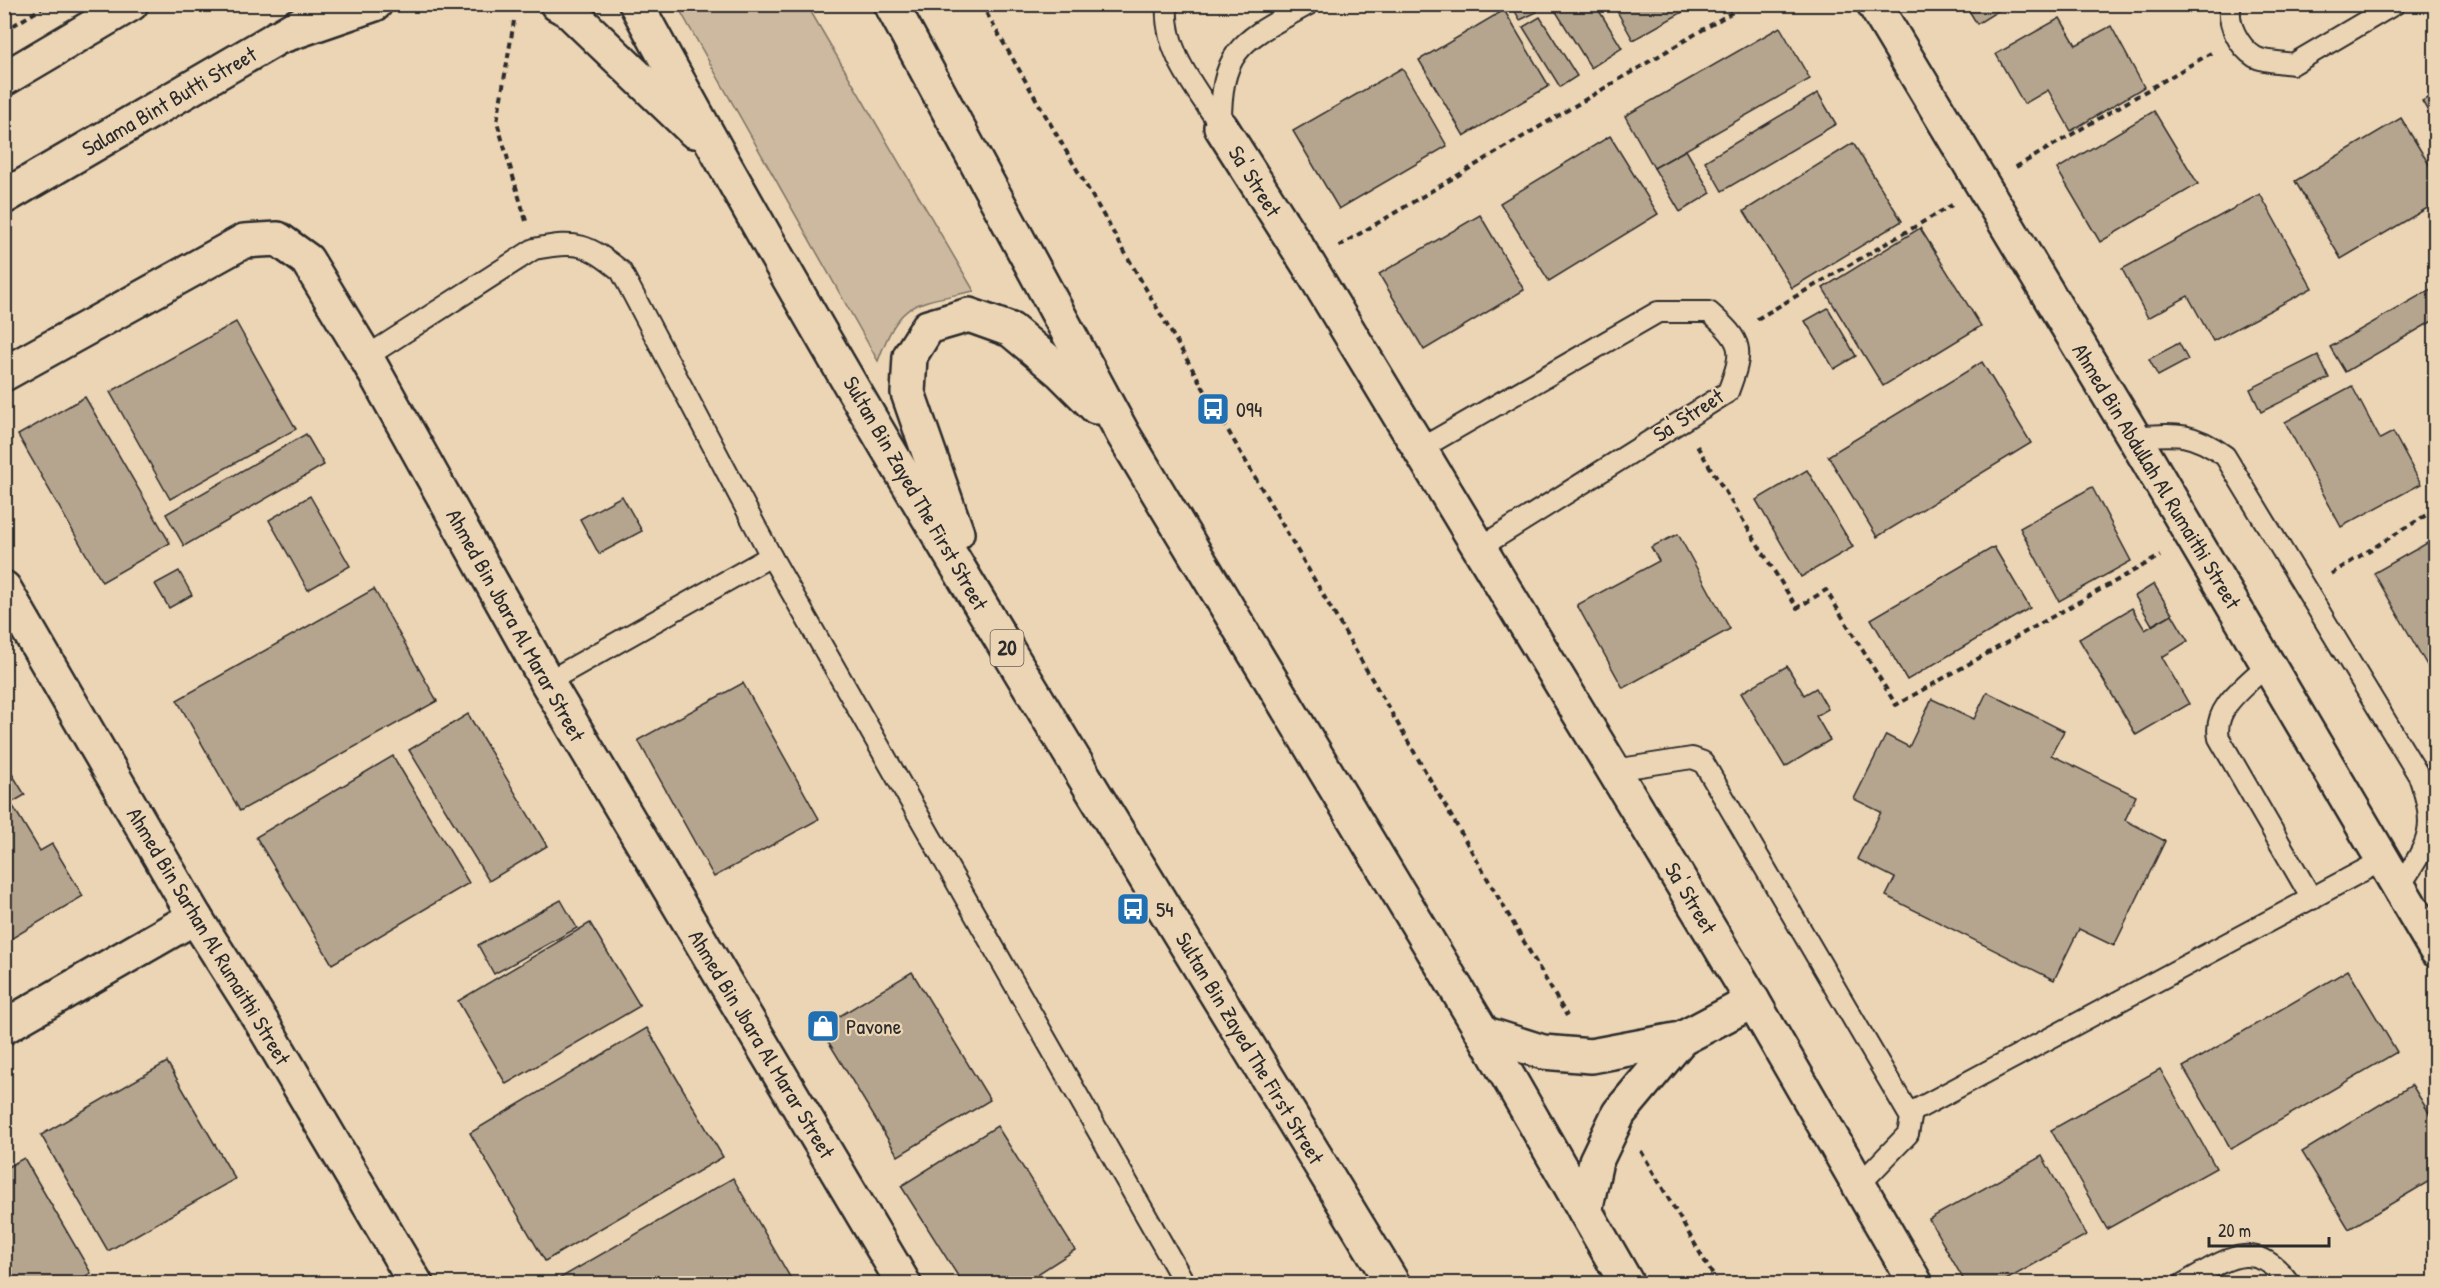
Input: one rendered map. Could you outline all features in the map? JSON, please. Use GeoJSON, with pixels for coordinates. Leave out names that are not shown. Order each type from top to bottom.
{"type":"FeatureCollection","features":[{"type":"Feature","properties":{"kind":"street"},"geometry":{"type":"LineString","coordinates":[[4,79],[131,4]]}},
{"type":"Feature","properties":{"kind":"street","name":"Salama Bint Butti Street"},"geometry":{"type":"LineString","coordinates":[[4,196],[334,4]]}},
{"type":"Feature","properties":{"kind":"street"},"geometry":{"type":"LineString","coordinates":[[276,38],[375,4]]}},
{"type":"Feature","properties":{"kind":"street"},"geometry":{"type":"LineString","coordinates":[[557,4],[567,10],[716,152]]}},
{"type":"Feature","properties":{"kind":"street","name":"Sultan Bin Zayed The First Street"},"geometry":{"type":"LineString","coordinates":[[636,4],[716,152],[993,624],[1393,1284]]}},
{"type":"Feature","properties":{"kind":"street","name":"Ahmed Bin Abdullah Al Rumaithi Street"},"geometry":{"type":"LineString","coordinates":[[1874,4],[2134,437],[2436,950]]}},
{"type":"Feature","properties":{"kind":"street"},"geometry":{"type":"LineString","coordinates":[[891,5],[1123,434],[1483,1033],[1627,1284]]}},
{"type":"Feature","properties":{"kind":"street","name":"Sa' Street"},"geometry":{"type":"LineString","coordinates":[[1221,128],[1308,264],[1753,1001],[1916,1284]]}},
{"type":"Feature","properties":{"kind":"street","name":"Ahmed Bin Jbara Al Marar Street"},"geometry":{"type":"LineString","coordinates":[[4,374],[244,241],[278,239],[307,260],[366,357],[547,682],[904,1284]]}},
{"type":"Feature","properties":{"kind":"street"},"geometry":{"type":"LineString","coordinates":[[993,624],[946,503],[908,393],[910,356],[928,327],[969,315],[1011,330],[1061,372],[1123,434]]}},
{"type":"Feature","properties":{"kind":"street","name":"Ahmed Bin Sarhan Al Rumaithi Street"},"geometry":{"type":"LineString","coordinates":[[4,588],[195,917],[261,1021],[416,1284]]}},
{"type":"Feature","properties":{"kind":"street"},"geometry":{"type":"LineString","coordinates":[[4,1027],[195,917]]}},
{"type":"Feature","properties":{"kind":"street"},"geometry":{"type":"LineString","coordinates":[[1483,1033],[1543,1052],[1591,1056],[1681,1039],[1753,1001]]}},
{"type":"Feature","properties":{"kind":"street"},"geometry":{"type":"LineString","coordinates":[[1585,1211],[1596,1161],[1619,1113],[1681,1039]]}},
{"type":"Feature","properties":{"kind":"lane","name":"Sa' Street"},"geometry":{"type":"LineString","coordinates":[[1167,4],[1166,20],[1169,39],[1176,56],[1221,128]]}},
{"type":"Feature","properties":{"kind":"lane","name":"Sa' Street"},"geometry":{"type":"LineString","coordinates":[[1221,128],[1222,90],[1225,74],[1235,55],[1248,38],[1309,4]]}},
{"type":"Feature","properties":{"kind":"lane"},"geometry":{"type":"LineString","coordinates":[[2231,4],[2228,14],[2236,38],[2256,58],[2293,64],[2395,4]]}},
{"type":"Feature","properties":{"kind":"lane"},"geometry":{"type":"LineString","coordinates":[[366,357],[534,249],[564,243],[593,249],[621,271],[771,556],[1185,1284]]}},
{"type":"Feature","properties":{"kind":"lane","name":"Sa' Street"},"geometry":{"type":"LineString","coordinates":[[1420,449],[1658,312],[1709,312],[1733,333],[1740,360],[1728,392],[1479,548]]}},
{"type":"Feature","properties":{"kind":"lane"},"geometry":{"type":"LineString","coordinates":[[1910,1113],[2312,899],[2391,874],[2420,858],[2428,839],[2428,802],[2419,776],[2225,456],[2203,440],[2169,435],[2134,437]]}},
{"type":"Feature","properties":{"kind":"lane"},"geometry":{"type":"LineString","coordinates":[[547,682],[771,556]]}},
{"type":"Feature","properties":{"kind":"lane"},"geometry":{"type":"LineString","coordinates":[[2268,664],[2224,708],[2216,727],[2218,738],[2312,899]]}},
{"type":"Feature","properties":{"kind":"lane"},"geometry":{"type":"LineString","coordinates":[[1614,770],[1692,759],[1703,762],[1910,1113],[1912,1123],[1908,1134],[1859,1185]]}},
{"type":"Feature","properties":{"kind":"lane"},"geometry":{"type":"LineString","coordinates":[[2183,1284],[2225,1260],[2241,1254],[2256,1255],[2278,1267],[2290,1284]]}},
{"type":"Feature","properties":{"kind":"path"},"geometry":{"type":"LineString","coordinates":[[4,31],[49,4]]}},
{"type":"Feature","properties":{"kind":"path"},"geometry":{"type":"LineString","coordinates":[[981,4],[1591,1056]]}},
{"type":"Feature","properties":{"kind":"path"},"geometry":{"type":"LineString","coordinates":[[1308,264],[1746,4]]}},
{"type":"Feature","properties":{"kind":"path"},"geometry":{"type":"LineString","coordinates":[[514,21],[497,122],[534,249]]}},
{"type":"Feature","properties":{"kind":"path"},"geometry":{"type":"LineString","coordinates":[[1681,420],[1797,608],[1826,590],[1896,705],[2193,537]]}},
{"type":"Feature","properties":{"kind":"path"},"geometry":{"type":"LineString","coordinates":[[2307,589],[2436,509]]}},
{"type":"Feature","properties":{"kind":"path"},"geometry":{"type":"LineString","coordinates":[[1619,1113],[1718,1284]]}},
{"type":"Feature","properties":{"kind":"shaded area"},"geometry":{"type":"Polygon","coordinates":[[[677,5],[807,5],[974,291],[923,303],[902,315],[886,341],[878,361],[677,5]]]}},
{"type":"Feature","properties":{"kind":"building"},"geometry":{"type":"Polygon","coordinates":[[[1511,4],[1533,4],[1537,12],[1520,20],[1511,4]]]}},
{"type":"Feature","properties":{"kind":"building"},"geometry":{"type":"Polygon","coordinates":[[[1564,4],[1595,4],[1622,48],[1591,68],[1555,10],[1564,4]]]}},
{"type":"Feature","properties":{"kind":"building"},"geometry":{"type":"Polygon","coordinates":[[[1613,4],[1697,4],[1633,40],[1613,4]]]}},
{"type":"Feature","properties":{"kind":"building"},"geometry":{"type":"Polygon","coordinates":[[[1965,4],[2009,4],[1977,24],[1965,4]]]}},
{"type":"Feature","properties":{"kind":"building"},"geometry":{"type":"Polygon","coordinates":[[[1504,10],[1549,86],[1464,136],[1419,60],[1504,10]]]}},
{"type":"Feature","properties":{"kind":"building"},"geometry":{"type":"Polygon","coordinates":[[[1540,17],[1577,76],[1560,87],[1523,27],[1540,17]]]}},
{"type":"Feature","properties":{"kind":"building"},"geometry":{"type":"Polygon","coordinates":[[[2060,18],[2076,45],[2111,26],[2144,87],[2071,131],[2048,90],[2024,104],[1996,54],[2060,18]]]}},
{"type":"Feature","properties":{"kind":"building"},"geometry":{"type":"Polygon","coordinates":[[[1780,27],[1810,79],[1654,168],[1625,116],[1780,27]]]}},
{"type":"Feature","properties":{"kind":"building"},"geometry":{"type":"Polygon","coordinates":[[[1402,68],[1447,146],[1339,209],[1293,131],[1402,68]]]}},
{"type":"Feature","properties":{"kind":"building"},"geometry":{"type":"Polygon","coordinates":[[[1818,93],[1836,124],[1722,191],[1705,161],[1818,93]]]}},
{"type":"Feature","properties":{"kind":"building"},"geometry":{"type":"Polygon","coordinates":[[[2436,93],[2436,125],[2422,101],[2436,93]]]}},
{"type":"Feature","properties":{"kind":"building"},"geometry":{"type":"Polygon","coordinates":[[[2154,111],[2198,184],[2100,242],[2057,169],[2154,111]]]}},
{"type":"Feature","properties":{"kind":"building"},"geometry":{"type":"Polygon","coordinates":[[[2401,118],[2436,176],[2436,203],[2341,259],[2295,181],[2401,118]]]}},
{"type":"Feature","properties":{"kind":"building"},"geometry":{"type":"Polygon","coordinates":[[[1610,136],[1658,214],[1549,281],[1500,203],[1610,136]]]}},
{"type":"Feature","properties":{"kind":"building"},"geometry":{"type":"Polygon","coordinates":[[[1853,143],[1902,221],[1792,288],[1744,211],[1853,143]]]}},
{"type":"Feature","properties":{"kind":"building"},"geometry":{"type":"Polygon","coordinates":[[[1686,150],[1711,193],[1680,212],[1654,168],[1686,150]]]}},
{"type":"Feature","properties":{"kind":"building"},"geometry":{"type":"Polygon","coordinates":[[[2260,194],[2312,288],[2213,341],[2188,296],[2148,318],[2122,269],[2260,194]]]}},
{"type":"Feature","properties":{"kind":"building"},"geometry":{"type":"Polygon","coordinates":[[[1480,215],[1524,290],[1424,350],[1379,274],[1480,215]]]}},
{"type":"Feature","properties":{"kind":"building"},"geometry":{"type":"Polygon","coordinates":[[[1920,228],[1981,326],[1883,386],[1823,288],[1920,228]]]}},
{"type":"Feature","properties":{"kind":"building"},"geometry":{"type":"Polygon","coordinates":[[[2436,286],[2436,319],[2345,372],[2330,347],[2436,286]]]}},
{"type":"Feature","properties":{"kind":"building"},"geometry":{"type":"Polygon","coordinates":[[[1828,308],[1856,356],[1834,369],[1805,321],[1828,308]]]}},
{"type":"Feature","properties":{"kind":"building"},"geometry":{"type":"Polygon","coordinates":[[[236,322],[296,429],[170,499],[110,392],[236,322]]]}},
{"type":"Feature","properties":{"kind":"building"},"geometry":{"type":"Polygon","coordinates":[[[2179,343],[2188,360],[2158,376],[2149,359],[2179,343]]]}},
{"type":"Feature","properties":{"kind":"building"},"geometry":{"type":"Polygon","coordinates":[[[2318,355],[2329,378],[2261,412],[2250,389],[2318,355]]]}},
{"type":"Feature","properties":{"kind":"building"},"geometry":{"type":"Polygon","coordinates":[[[1982,362],[2031,443],[1877,537],[1828,456],[1982,362]]]}},
{"type":"Feature","properties":{"kind":"building"},"geometry":{"type":"Polygon","coordinates":[[[2352,386],[2380,439],[2393,432],[2421,484],[2341,527],[2285,422],[2352,386]]]}},
{"type":"Feature","properties":{"kind":"building"},"geometry":{"type":"Polygon","coordinates":[[[85,397],[170,543],[102,582],[18,435],[85,397]]]}},
{"type":"Feature","properties":{"kind":"building"},"geometry":{"type":"Polygon","coordinates":[[[306,434],[324,465],[184,546],[166,514],[306,434]]]}},
{"type":"Feature","properties":{"kind":"building"},"geometry":{"type":"Polygon","coordinates":[[[1807,470],[1853,547],[1801,577],[1756,500],[1807,470]]]}},
{"type":"Feature","properties":{"kind":"building"},"geometry":{"type":"Polygon","coordinates":[[[2092,487],[2131,561],[2059,601],[2020,528],[2092,487]]]}},
{"type":"Feature","properties":{"kind":"building"},"geometry":{"type":"Polygon","coordinates":[[[310,496],[350,566],[308,590],[269,520],[310,496]]]}},
{"type":"Feature","properties":{"kind":"building"},"geometry":{"type":"Polygon","coordinates":[[[622,496],[642,531],[599,554],[580,519],[622,496]]]}},
{"type":"Feature","properties":{"kind":"building"},"geometry":{"type":"Polygon","coordinates":[[[1678,534],[1730,629],[1623,688],[1577,605],[1659,561],[1651,547],[1678,534]]]}},
{"type":"Feature","properties":{"kind":"building"},"geometry":{"type":"Polygon","coordinates":[[[2436,538],[2436,681],[2374,573],[2436,538]]]}},
{"type":"Feature","properties":{"kind":"building"},"geometry":{"type":"Polygon","coordinates":[[[1994,547],[2030,608],[1907,680],[1871,619],[1994,547]]]}},
{"type":"Feature","properties":{"kind":"building"},"geometry":{"type":"Polygon","coordinates":[[[179,571],[192,595],[169,608],[155,584],[179,571]]]}},
{"type":"Feature","properties":{"kind":"building"},"geometry":{"type":"Polygon","coordinates":[[[2154,584],[2172,614],[2152,625],[2135,596],[2154,584]]]}},
{"type":"Feature","properties":{"kind":"building"},"geometry":{"type":"Polygon","coordinates":[[[374,589],[437,701],[240,811],[177,700],[374,589]]]}},
{"type":"Feature","properties":{"kind":"building"},"geometry":{"type":"Polygon","coordinates":[[[2132,608],[2145,630],[2172,614],[2188,641],[2162,657],[2189,704],[2136,735],[2079,639],[2132,608]]]}},
{"type":"Feature","properties":{"kind":"building"},"geometry":{"type":"Polygon","coordinates":[[[1787,666],[1804,695],[1816,688],[1828,709],[1816,716],[1830,740],[1785,767],[1741,693],[1787,666]]]}},
{"type":"Feature","properties":{"kind":"building"},"geometry":{"type":"Polygon","coordinates":[[[743,683],[819,819],[714,877],[638,740],[743,683]]]}},
{"type":"Feature","properties":{"kind":"building"},"geometry":{"type":"Polygon","coordinates":[[[1987,692],[2064,731],[2051,755],[2136,796],[2125,820],[2165,841],[2114,946],[2079,929],[2054,980],[1886,896],[1895,878],[1857,859],[1881,812],[1854,799],[1886,735],[1909,747],[1932,699],[1974,719],[1987,692]]]}},
{"type":"Feature","properties":{"kind":"building"},"geometry":{"type":"Polygon","coordinates":[[[468,714],[547,846],[489,881],[409,750],[468,714]]]}},
{"type":"Feature","properties":{"kind":"building"},"geometry":{"type":"Polygon","coordinates":[[[393,756],[469,883],[332,964],[256,837],[393,756]]]}},
{"type":"Feature","properties":{"kind":"building"},"geometry":{"type":"Polygon","coordinates":[[[4,761],[25,795],[11,803],[40,851],[52,844],[83,896],[4,943],[4,761]]]}},
{"type":"Feature","properties":{"kind":"building"},"geometry":{"type":"Polygon","coordinates":[[[561,900],[577,928],[494,974],[478,945],[561,900]]]}},
{"type":"Feature","properties":{"kind":"building"},"geometry":{"type":"Polygon","coordinates":[[[590,923],[640,1006],[506,1084],[458,1001],[590,923]]]}},
{"type":"Feature","properties":{"kind":"building"},"geometry":{"type":"Polygon","coordinates":[[[2348,970],[2397,1052],[2231,1149],[2183,1067],[2348,970]]]}},
{"type":"Feature","properties":{"kind":"building"},"geometry":{"type":"Polygon","coordinates":[[[912,972],[990,1100],[898,1156],[820,1028],[912,972]]]}},
{"type":"Feature","properties":{"kind":"building"},"geometry":{"type":"Polygon","coordinates":[[[647,1028],[723,1157],[545,1261],[470,1133],[647,1028]]]}},
{"type":"Feature","properties":{"kind":"building"},"geometry":{"type":"Polygon","coordinates":[[[167,1062],[235,1179],[108,1251],[41,1135],[167,1062]]]}},
{"type":"Feature","properties":{"kind":"building"},"geometry":{"type":"Polygon","coordinates":[[[2160,1069],[2216,1168],[2107,1229],[2051,1130],[2160,1069]]]}},
{"type":"Feature","properties":{"kind":"building"},"geometry":{"type":"Polygon","coordinates":[[[2412,1085],[2436,1124],[2436,1177],[2349,1229],[2302,1152],[2412,1085]]]}},
{"type":"Feature","properties":{"kind":"building"},"geometry":{"type":"Polygon","coordinates":[[[997,1126],[1075,1250],[1022,1284],[963,1284],[901,1186],[997,1126]]]}},
{"type":"Feature","properties":{"kind":"building"},"geometry":{"type":"Polygon","coordinates":[[[2042,1156],[2086,1235],[1999,1284],[1966,1284],[1929,1219],[2042,1156]]]}},
{"type":"Feature","properties":{"kind":"building"},"geometry":{"type":"Polygon","coordinates":[[[24,1158],[91,1273],[73,1284],[4,1284],[4,1169],[24,1158]]]}},
{"type":"Feature","properties":{"kind":"building"},"geometry":{"type":"Polygon","coordinates":[[[733,1178],[794,1284],[550,1284],[733,1178]]]}},
{"type":"Feature","properties":{"kind":"place","name":"094"},"geometry":{"type":"Point","coordinates":[1213,409]}},
{"type":"Feature","properties":{"kind":"place","name":"54"},"geometry":{"type":"Point","coordinates":[1133,909]}},
{"type":"Feature","properties":{"kind":"place","name":"Pavone"},"geometry":{"type":"Point","coordinates":[823,1026]}}]}
